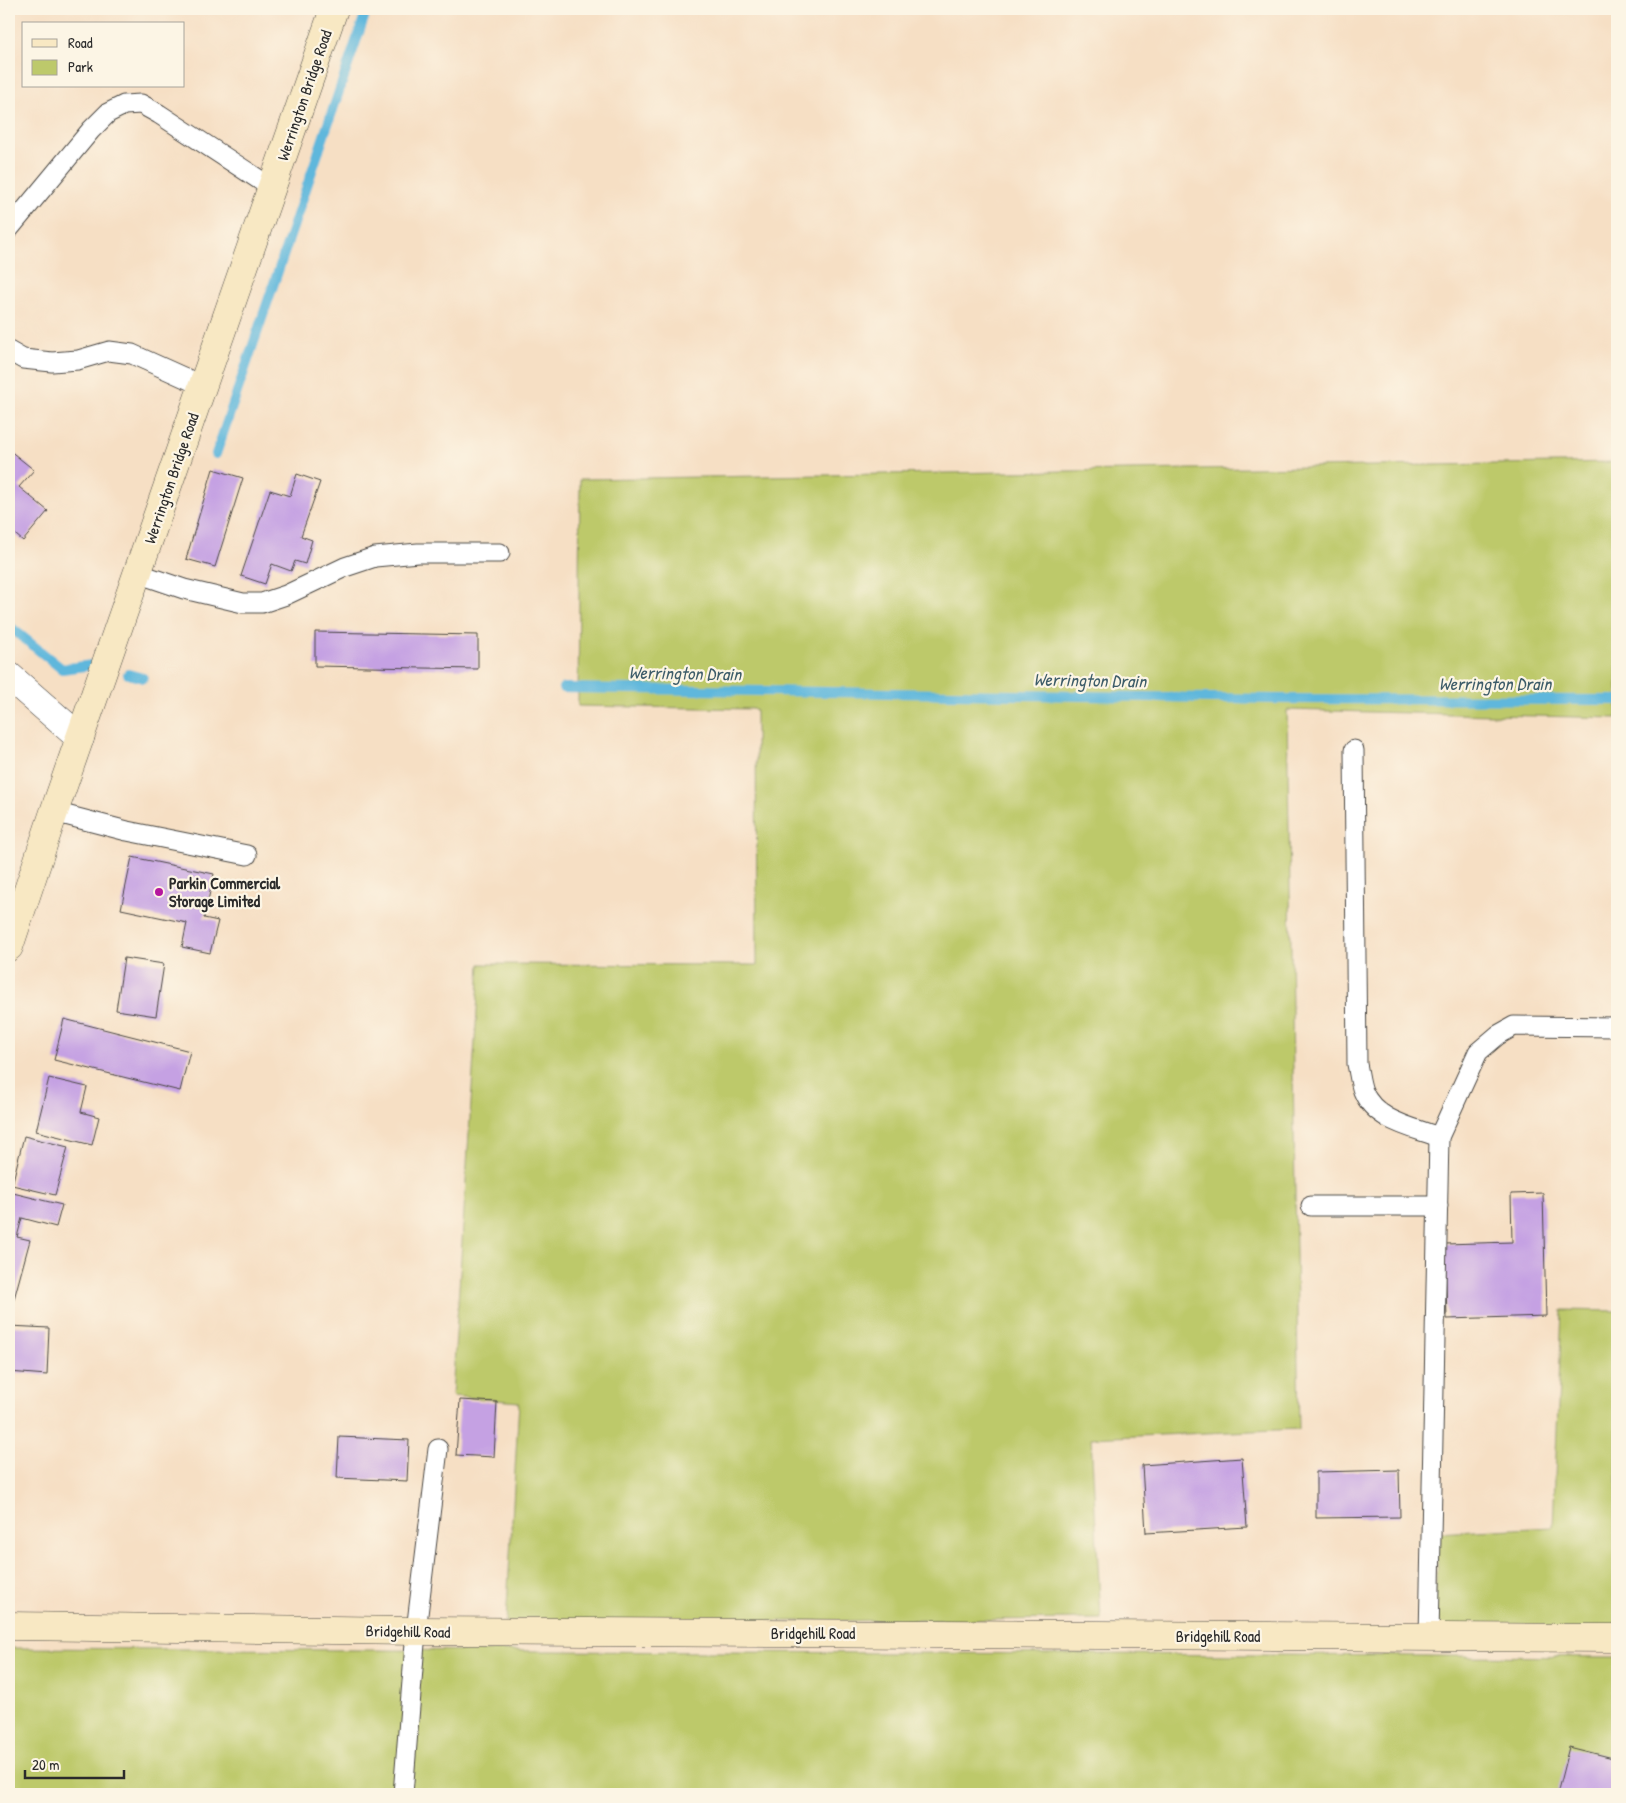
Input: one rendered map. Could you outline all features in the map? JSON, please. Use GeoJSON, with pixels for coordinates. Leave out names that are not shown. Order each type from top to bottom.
{"type":"FeatureCollection","features":[{"type":"Feature","properties":{"kind":"street","name":"Werrington Bridge Road"},"geometry":{"type":"LineString","coordinates":[[9,947],[54,812],[334,9]]}},
{"type":"Feature","properties":{"kind":"street"},"geometry":{"type":"LineString","coordinates":[[9,676],[80,738]]}},
{"type":"Feature","properties":{"kind":"street","name":"Bridgehill Road"},"geometry":{"type":"LineString","coordinates":[[9,1626],[416,1631],[1617,1638]]}},
{"type":"Feature","properties":{"kind":"lane"},"geometry":{"type":"LineString","coordinates":[[9,229],[91,130],[108,112],[124,105],[141,104],[159,114],[272,188]]}},
{"type":"Feature","properties":{"kind":"lane"},"geometry":{"type":"LineString","coordinates":[[9,351],[23,359],[52,362],[78,360],[109,351],[132,354],[203,386]]}},
{"type":"Feature","properties":{"kind":"lane"},"geometry":{"type":"LineString","coordinates":[[137,573],[184,589],[244,603],[262,603],[286,595],[375,556],[418,553],[500,553]]}},
{"type":"Feature","properties":{"kind":"lane"},"geometry":{"type":"LineString","coordinates":[[1354,750],[1356,1064],[1363,1092],[1374,1108],[1389,1119],[1438,1137]]}},
{"type":"Feature","properties":{"kind":"lane"},"geometry":{"type":"LineString","coordinates":[[54,812],[127,831],[247,855]]}},
{"type":"Feature","properties":{"kind":"lane"},"geometry":{"type":"LineString","coordinates":[[1430,1637],[1438,1137],[1478,1052],[1498,1035],[1514,1026],[1617,1027]]}},
{"type":"Feature","properties":{"kind":"lane"},"geometry":{"type":"LineString","coordinates":[[1312,1206],[1438,1206]]}},
{"type":"Feature","properties":{"kind":"lane"},"geometry":{"type":"LineString","coordinates":[[403,1794],[416,1631],[438,1449]]}},
{"type":"Feature","properties":{"kind":"green space"},"geometry":{"type":"Polygon","coordinates":[[[1617,462],[1617,718],[1287,710],[1299,1429],[1091,1438],[1101,1619],[506,1623],[519,1402],[452,1396],[480,964],[757,965],[756,709],[578,706],[580,479],[1617,462]]]}},
{"type":"Feature","properties":{"kind":"green space"},"geometry":{"type":"Polygon","coordinates":[[[1562,1310],[1617,1311],[1617,1631],[1435,1630],[1437,1533],[1553,1527],[1562,1310]]]}},
{"type":"Feature","properties":{"kind":"green space"},"geometry":{"type":"Polygon","coordinates":[[[9,1648],[1617,1657],[1617,1794],[9,1794],[9,1648]]]}},
{"type":"Feature","properties":{"kind":"building"},"geometry":{"type":"Polygon","coordinates":[[[9,450],[34,470],[19,487],[48,511],[23,541],[9,529],[9,450]]]}},
{"type":"Feature","properties":{"kind":"building"},"geometry":{"type":"Polygon","coordinates":[[[213,469],[243,478],[215,567],[186,559],[213,469]]]}},
{"type":"Feature","properties":{"kind":"building"},"geometry":{"type":"Polygon","coordinates":[[[297,474],[320,482],[301,536],[312,540],[305,564],[295,561],[291,571],[272,564],[265,584],[241,576],[270,490],[290,496],[297,474]]]}},
{"type":"Feature","properties":{"kind":"building"},"geometry":{"type":"Polygon","coordinates":[[[315,632],[478,635],[478,669],[315,666],[315,632]]]}},
{"type":"Feature","properties":{"kind":"building"},"geometry":{"type":"Polygon","coordinates":[[[132,857],[214,874],[204,918],[218,921],[210,953],[182,947],[187,923],[121,909],[132,857]]]}},
{"type":"Feature","properties":{"kind":"building"},"geometry":{"type":"Polygon","coordinates":[[[124,958],[164,964],[156,1016],[116,1010],[124,958]]]}},
{"type":"Feature","properties":{"kind":"building"},"geometry":{"type":"Polygon","coordinates":[[[64,1019],[190,1051],[180,1091],[54,1060],[64,1019]]]}},
{"type":"Feature","properties":{"kind":"building"},"geometry":{"type":"Polygon","coordinates":[[[49,1078],[87,1087],[81,1112],[99,1117],[92,1145],[36,1131],[49,1078]]]}},
{"type":"Feature","properties":{"kind":"building"},"geometry":{"type":"Polygon","coordinates":[[[24,1136],[68,1147],[55,1195],[12,1185],[24,1136]]]}},
{"type":"Feature","properties":{"kind":"building"},"geometry":{"type":"Polygon","coordinates":[[[9,1192],[62,1205],[56,1227],[22,1218],[17,1237],[30,1240],[11,1310],[9,1309],[9,1192]]]}},
{"type":"Feature","properties":{"kind":"building"},"geometry":{"type":"Polygon","coordinates":[[[1543,1193],[1546,1316],[1447,1319],[1445,1244],[1512,1242],[1511,1194],[1543,1193]]]}},
{"type":"Feature","properties":{"kind":"building"},"geometry":{"type":"Polygon","coordinates":[[[9,1326],[49,1328],[47,1375],[9,1372],[9,1326]]]}},
{"type":"Feature","properties":{"kind":"building"},"geometry":{"type":"Polygon","coordinates":[[[460,1400],[497,1402],[494,1457],[456,1455],[460,1400]]]}},
{"type":"Feature","properties":{"kind":"building"},"geometry":{"type":"Polygon","coordinates":[[[339,1437],[409,1440],[407,1481],[337,1478],[339,1437]]]}},
{"type":"Feature","properties":{"kind":"building"},"geometry":{"type":"Polygon","coordinates":[[[1242,1458],[1247,1527],[1146,1533],[1142,1465],[1242,1458]]]}},
{"type":"Feature","properties":{"kind":"building"},"geometry":{"type":"Polygon","coordinates":[[[1399,1470],[1400,1517],[1316,1518],[1316,1472],[1399,1470]]]}},
{"type":"Feature","properties":{"kind":"building"},"geometry":{"type":"Polygon","coordinates":[[[1569,1747],[1617,1759],[1617,1794],[1557,1794],[1569,1747]]]}},
{"type":"Feature","properties":{"kind":"waterway"},"geometry":{"type":"LineString","coordinates":[[216,454],[367,9]]}},
{"type":"Feature","properties":{"kind":"waterway","name":"Werrington Drain"},"geometry":{"type":"LineString","coordinates":[[9,626],[62,669],[92,665]]}},
{"type":"Feature","properties":{"kind":"waterway","name":"Werrington Drain"},"geometry":{"type":"LineString","coordinates":[[128,674],[143,678]]}},
{"type":"Feature","properties":{"kind":"waterway","name":"Werrington Drain"},"geometry":{"type":"LineString","coordinates":[[563,688],[1275,699],[1617,700]]}},
{"type":"Feature","properties":{"kind":"place","name":"Parkin Commercial Storage Limited"},"geometry":{"type":"Point","coordinates":[159,892]}}]}
